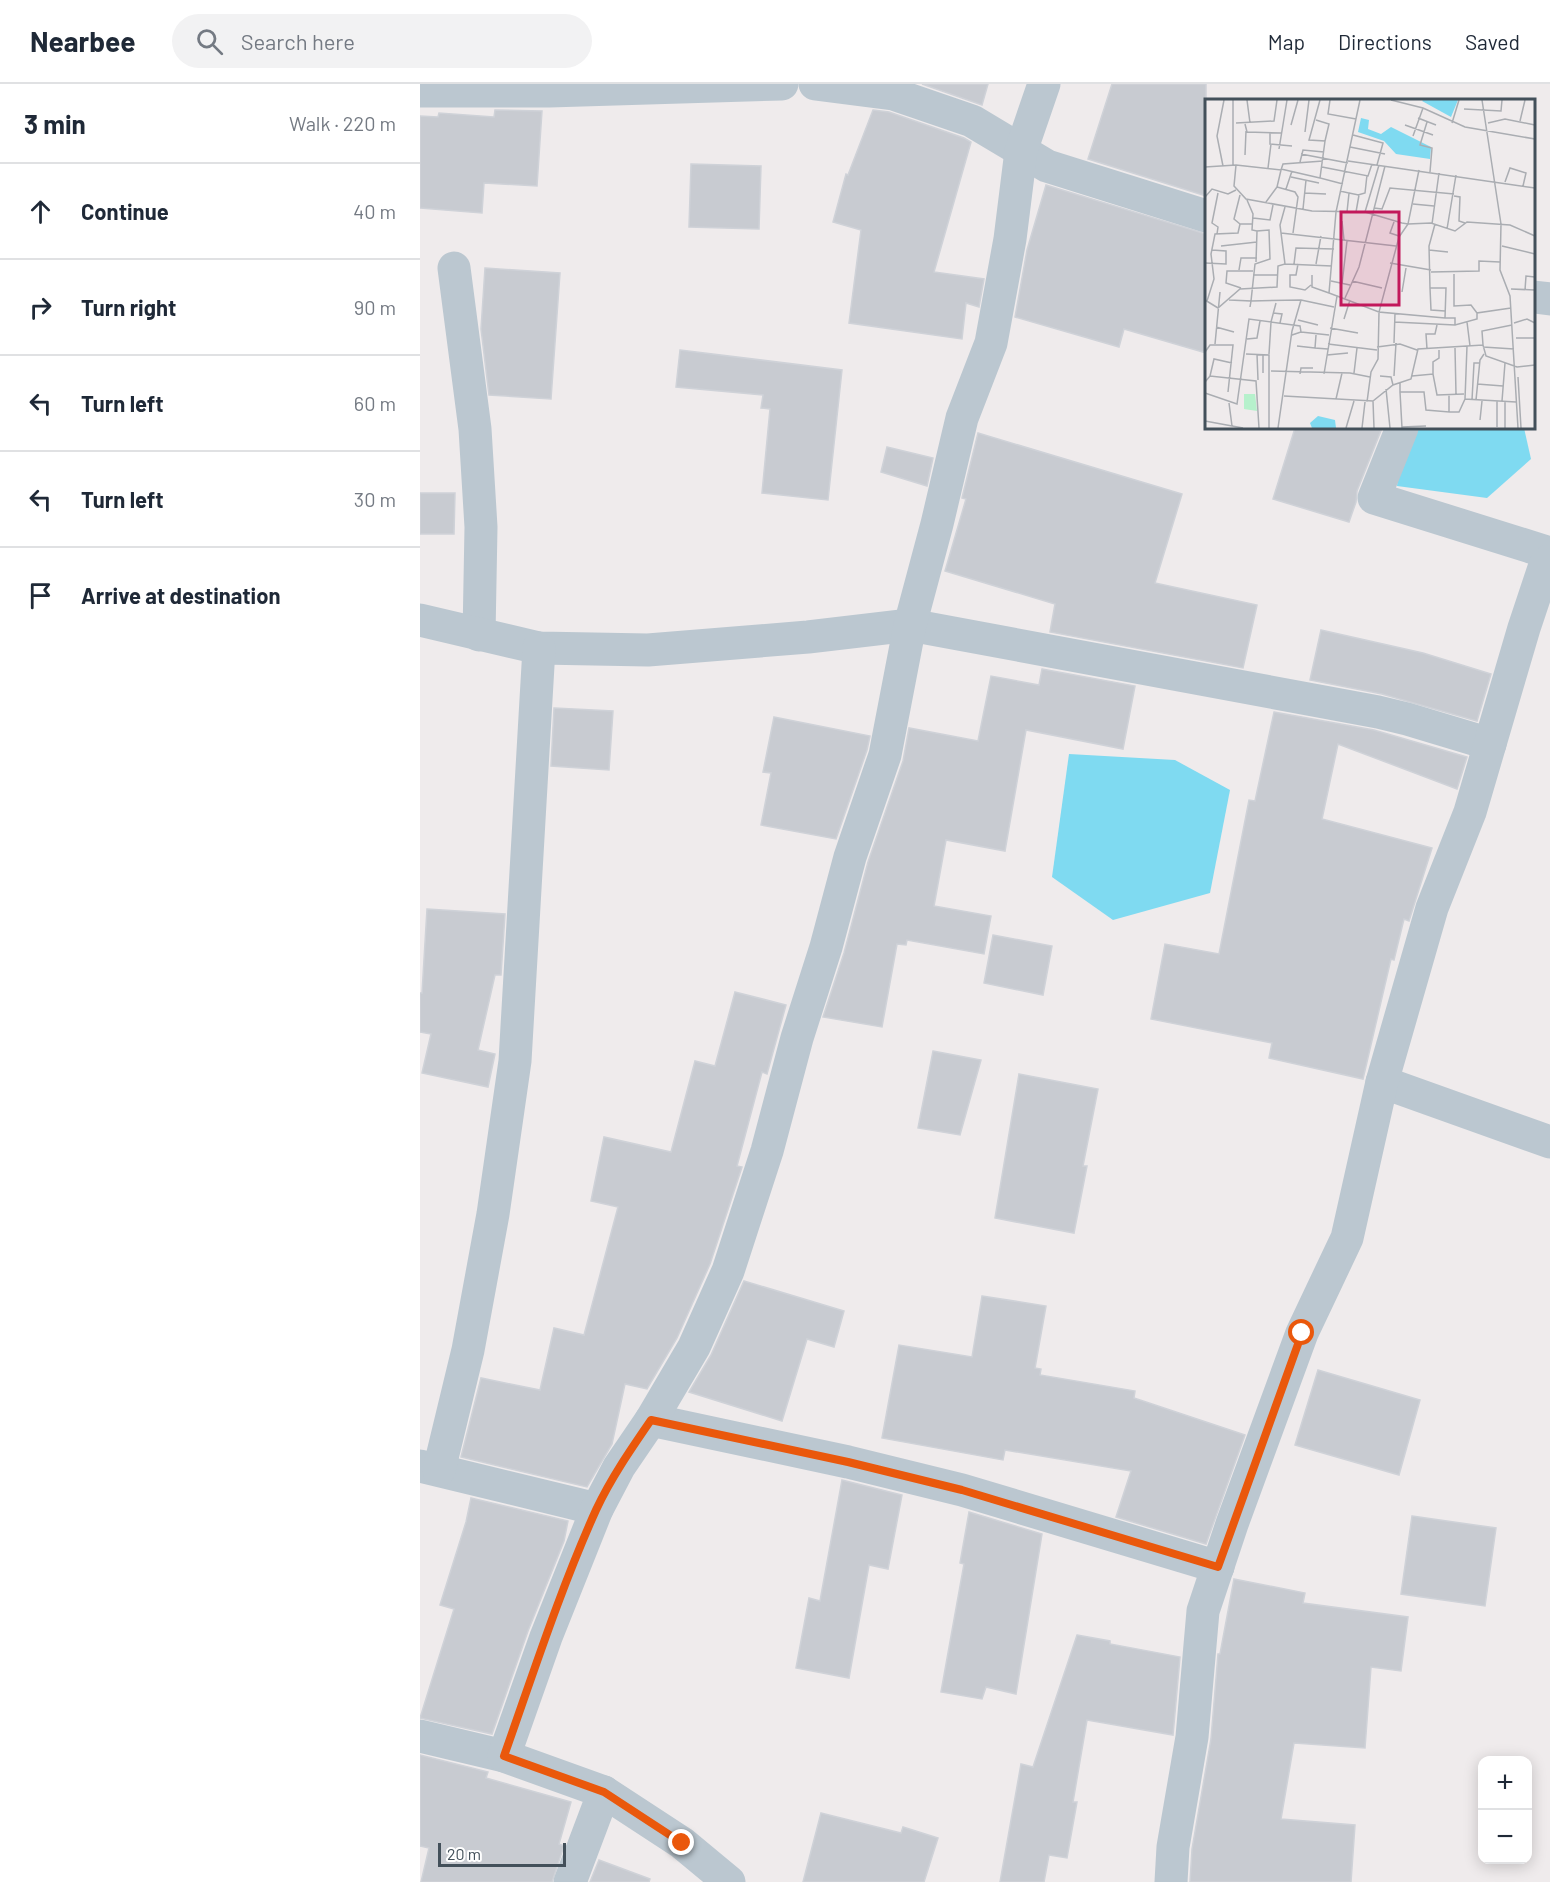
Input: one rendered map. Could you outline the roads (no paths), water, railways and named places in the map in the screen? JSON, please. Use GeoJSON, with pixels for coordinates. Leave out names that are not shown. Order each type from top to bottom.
{"type":"FeatureCollection","features":[{"type":"Feature","properties":{"kind":"street"},"geometry":{"type":"LineString","coordinates":[[420,92],[549,87],[782,84]]}},
{"type":"Feature","properties":{"kind":"street"},"geometry":{"type":"LineString","coordinates":[[814,84],[894,89],[972,121],[1047,166],[1205,216]]}},
{"type":"Feature","properties":{"kind":"street"},"geometry":{"type":"LineString","coordinates":[[504,1756],[546,1637],[597,1509],[619,1467],[651,1420],[694,1347],[728,1271],[764,1162],[797,1038],[826,947],[850,857],[885,755],[910,625],[962,418],[991,343],[1010,239],[1022,151],[1044,84]]}},
{"type":"Feature","properties":{"kind":"street"},"geometry":{"type":"LineString","coordinates":[[454,268],[475,429],[481,526],[479,635]]}},
{"type":"Feature","properties":{"kind":"street"},"geometry":{"type":"LineString","coordinates":[[1535,297],[1550,299]]}},
{"type":"Feature","properties":{"kind":"street"},"geometry":{"type":"LineString","coordinates":[[1402,429],[1374,498],[1550,553]]}},
{"type":"Feature","properties":{"kind":"street"},"geometry":{"type":"LineString","coordinates":[[1171,1882],[1173,1847],[1192,1737],[1203,1611],[1302,1333],[1347,1238],[1382,1082],[1432,908],[1470,812],[1524,628],[1545,565],[1550,560]]}},
{"type":"Feature","properties":{"kind":"street"},"geometry":{"type":"LineString","coordinates":[[420,620],[539,648],[648,650],[808,637],[910,625],[1378,712],[1490,744]]}},
{"type":"Feature","properties":{"kind":"street"},"geometry":{"type":"LineString","coordinates":[[539,648],[515,1061],[493,1214],[468,1350],[430,1468],[597,1509]]}},
{"type":"Feature","properties":{"kind":"street"},"geometry":{"type":"LineString","coordinates":[[1382,1082],[1550,1142]]}},
{"type":"Feature","properties":{"kind":"street"},"geometry":{"type":"LineString","coordinates":[[651,1420],[848,1462],[962,1490],[1218,1567]]}},
{"type":"Feature","properties":{"kind":"street"},"geometry":{"type":"LineString","coordinates":[[420,1736],[504,1756],[604,1792],[682,1843],[729,1882]]}},
{"type":"Feature","properties":{"kind":"street"},"geometry":{"type":"LineString","coordinates":[[570,1882],[604,1792]]}},
{"type":"Feature","properties":{"kind":"water"},"geometry":{"type":"Polygon","coordinates":[[[1403,429],[1524,429],[1531,459],[1487,498],[1397,486],[1403,429]]]}},
{"type":"Feature","properties":{"kind":"water"},"geometry":{"type":"Polygon","coordinates":[[[1069,754],[1175,760],[1230,790],[1210,893],[1113,920],[1052,877],[1069,754]]]}}]}
